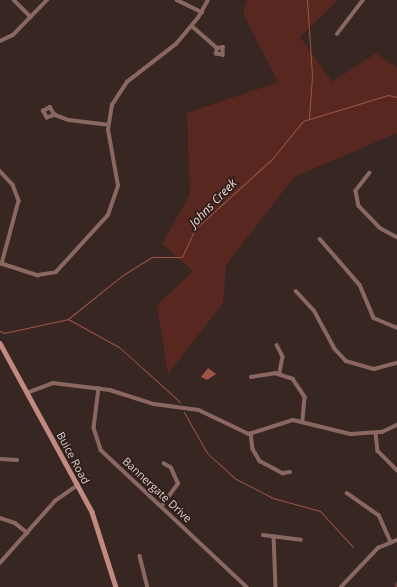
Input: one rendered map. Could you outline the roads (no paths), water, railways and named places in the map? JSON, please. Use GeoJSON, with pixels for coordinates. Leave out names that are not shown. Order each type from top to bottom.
{"type":"FeatureCollection","features":[{"type":"Feature","properties":{"kind":"street"},"geometry":{"type":"LineString","coordinates":[[14,0],[31,17]]}},
{"type":"Feature","properties":{"kind":"street"},"geometry":{"type":"LineString","coordinates":[[0,41],[13,35],[47,0]]}},
{"type":"Feature","properties":{"kind":"street"},"geometry":{"type":"LineString","coordinates":[[177,0],[202,12]]}},
{"type":"Feature","properties":{"kind":"street"},"geometry":{"type":"LineString","coordinates":[[0,171],[15,187],[19,201],[1,264],[38,275],[56,272],[108,215],[118,186],[108,125],[112,104],[122,87],[165,54],[192,26],[208,0]]}},
{"type":"Feature","properties":{"kind":"street"},"geometry":{"type":"LineString","coordinates":[[337,34],[363,0]]}},
{"type":"Feature","properties":{"kind":"street"},"geometry":{"type":"LineString","coordinates":[[192,26],[217,48]]}},
{"type":"Feature","properties":{"kind":"street"},"geometry":{"type":"LineString","coordinates":[[56,115],[81,123],[108,125]]}},
{"type":"Feature","properties":{"kind":"street"},"geometry":{"type":"LineString","coordinates":[[370,173],[356,191],[359,206],[380,228],[397,237]]}},
{"type":"Feature","properties":{"kind":"street"},"geometry":{"type":"LineString","coordinates":[[320,240],[360,285],[374,318],[397,328]]}},
{"type":"Feature","properties":{"kind":"street"},"geometry":{"type":"LineString","coordinates":[[296,291],[314,310],[335,349],[346,361],[374,369],[397,363]]}},
{"type":"Feature","properties":{"kind":"street","name":"Buice Road"},"geometry":{"type":"LineString","coordinates":[[0,344],[28,392],[78,485],[104,540],[116,587]]}},
{"type":"Feature","properties":{"kind":"street"},"geometry":{"type":"LineString","coordinates":[[277,345],[283,358],[280,373]]}},
{"type":"Feature","properties":{"kind":"street"},"geometry":{"type":"LineString","coordinates":[[251,376],[280,373],[293,379],[303,390],[306,404],[303,421]]}},
{"type":"Feature","properties":{"kind":"street"},"geometry":{"type":"LineString","coordinates":[[28,392],[53,383],[100,388],[154,404],[199,410],[235,430],[251,433],[282,421],[303,421],[344,434],[376,433],[397,425]]}},
{"type":"Feature","properties":{"kind":"street","name":"Bannergate Drive"},"geometry":{"type":"LineString","coordinates":[[100,388],[94,428],[98,445],[161,507],[247,587]]}},
{"type":"Feature","properties":{"kind":"street"},"geometry":{"type":"LineString","coordinates":[[251,433],[253,450],[260,460],[284,473],[290,472]]}},
{"type":"Feature","properties":{"kind":"street"},"geometry":{"type":"LineString","coordinates":[[376,433],[378,451],[397,470]]}},
{"type":"Feature","properties":{"kind":"street"},"geometry":{"type":"LineString","coordinates":[[0,459],[16,460]]}},
{"type":"Feature","properties":{"kind":"street"},"geometry":{"type":"LineString","coordinates":[[161,507],[178,484],[171,468],[164,464]]}},
{"type":"Feature","properties":{"kind":"street"},"geometry":{"type":"LineString","coordinates":[[0,563],[28,534],[55,500],[78,485]]}},
{"type":"Feature","properties":{"kind":"street"},"geometry":{"type":"LineString","coordinates":[[347,493],[379,515],[391,542]]}},
{"type":"Feature","properties":{"kind":"street"},"geometry":{"type":"LineString","coordinates":[[0,518],[15,523],[28,534]]}},
{"type":"Feature","properties":{"kind":"street"},"geometry":{"type":"LineString","coordinates":[[263,535],[301,540]]}},
{"type":"Feature","properties":{"kind":"street"},"geometry":{"type":"LineString","coordinates":[[274,536],[276,587]]}},
{"type":"Feature","properties":{"kind":"street"},"geometry":{"type":"LineString","coordinates":[[341,587],[378,548],[397,540]]}},
{"type":"Feature","properties":{"kind":"street"},"geometry":{"type":"LineString","coordinates":[[140,556],[148,587]]}},
{"type":"Feature","properties":{"kind":"waterway"},"geometry":{"type":"LineString","coordinates":[[307,0],[312,76],[309,118]]}},
{"type":"Feature","properties":{"kind":"waterway","name":"Johns Creek"},"geometry":{"type":"LineString","coordinates":[[0,331],[4,333],[68,319],[123,275],[152,257],[182,257],[195,229],[272,159],[303,121],[388,95],[397,97]]}},
{"type":"Feature","properties":{"kind":"waterway"},"geometry":{"type":"LineString","coordinates":[[68,319],[119,347],[180,402]]}},
{"type":"Feature","properties":{"kind":"waterway"},"geometry":{"type":"LineString","coordinates":[[184,412],[207,453],[236,479],[273,498],[320,511],[353,547]]}},
{"type":"Feature","properties":{"kind":"waterway"},"geometry":{"type":"LineString","coordinates":[[395,582],[396,587]]}}]}
